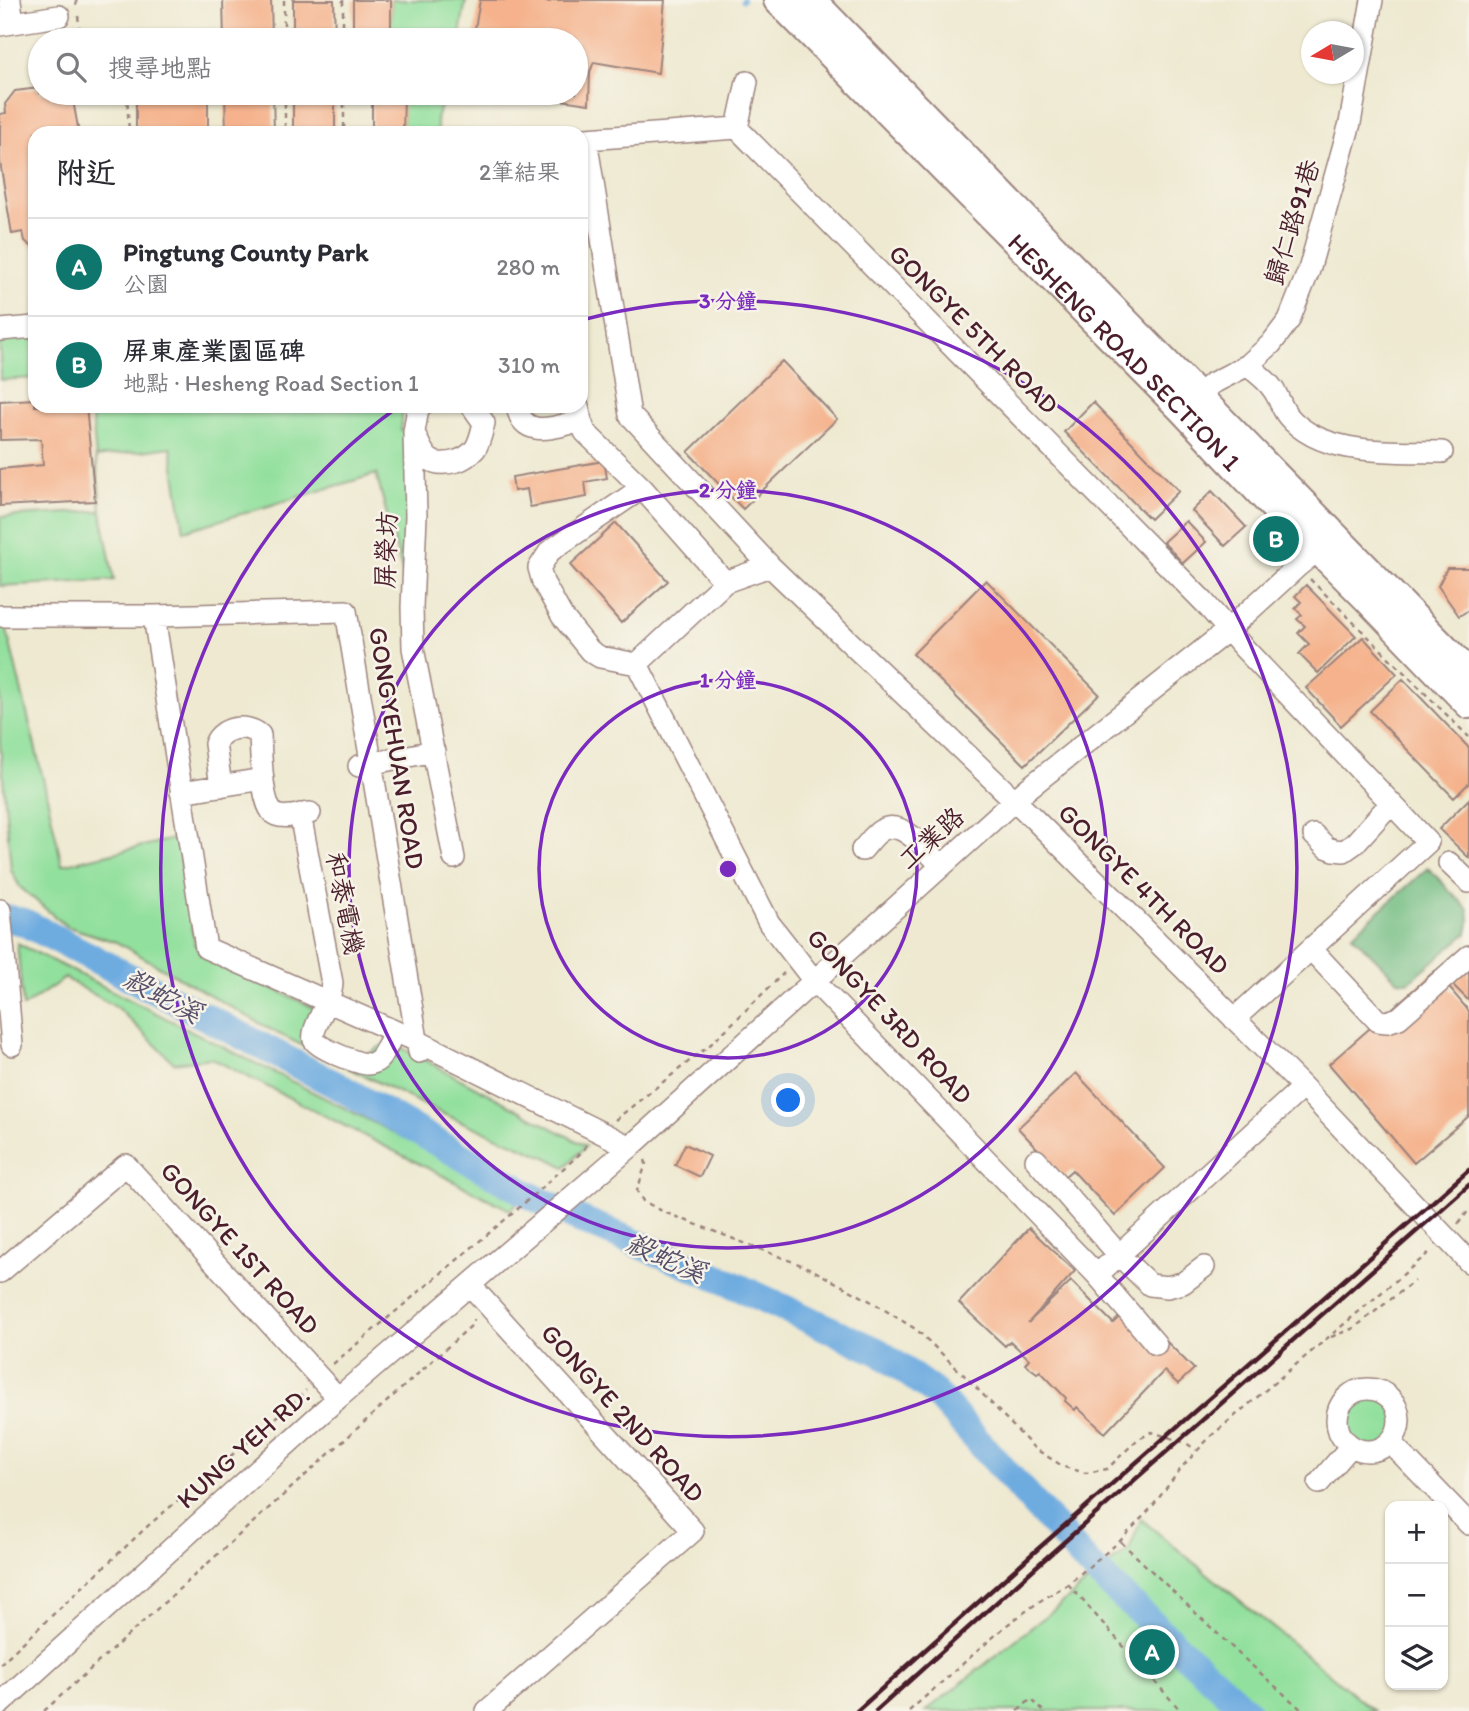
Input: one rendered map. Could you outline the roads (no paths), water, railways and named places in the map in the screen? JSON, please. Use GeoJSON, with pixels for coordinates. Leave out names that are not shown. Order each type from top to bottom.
{"type":"FeatureCollection","features":[{"type":"Feature","properties":{"kind":"main road","name":"HESHENG ROAD SECTION 1"},"geometry":{"type":"LineString","coordinates":[[778,0],[1190,404]]}},
{"type":"Feature","properties":{"kind":"main road","name":"HESHENG ROAD SECTION 1"},"geometry":{"type":"LineString","coordinates":[[811,0],[1190,404],[1291,525],[1327,543],[1469,674]]}},
{"type":"Feature","properties":{"kind":"main road","name":"HESHENG ROAD SECTION 1"},"geometry":{"type":"LineString","coordinates":[[1327,543],[1469,704]]}},
{"type":"Feature","properties":{"kind":"street"},"geometry":{"type":"LineString","coordinates":[[10,0],[7,24],[59,16]]}},
{"type":"Feature","properties":{"kind":"street","name":"歸仁路91巷"},"geometry":{"type":"LineString","coordinates":[[1190,404],[1211,384],[1248,366],[1271,344],[1289,320],[1309,270],[1350,123],[1372,0]]}},
{"type":"Feature","properties":{"kind":"street"},"geometry":{"type":"LineString","coordinates":[[588,139],[737,128],[747,82]]}},
{"type":"Feature","properties":{"kind":"street","name":"GONGYE 5TH ROAD"},"geometry":{"type":"LineString","coordinates":[[737,128],[1204,602],[1427,842],[1234,1018]]}},
{"type":"Feature","properties":{"kind":"street"},"geometry":{"type":"LineString","coordinates":[[588,152],[630,415],[769,566],[725,582],[637,664],[600,657],[590,652],[562,616],[543,582],[539,568],[550,551],[642,488]]}},
{"type":"Feature","properties":{"kind":"street"},"geometry":{"type":"LineString","coordinates":[[0,330],[28,328]]}},
{"type":"Feature","properties":{"kind":"street"},"geometry":{"type":"LineString","coordinates":[[1248,366],[1273,388],[1287,416],[1306,432],[1356,450],[1442,452]]}},
{"type":"Feature","properties":{"kind":"street","name":"屏榮坊"},"geometry":{"type":"LineString","coordinates":[[417,413],[414,432],[416,516],[413,648],[454,858]]}},
{"type":"Feature","properties":{"kind":"street"},"geometry":{"type":"LineString","coordinates":[[414,432],[423,454],[433,463],[444,464],[461,460],[475,449],[484,423],[477,413]]}},
{"type":"Feature","properties":{"kind":"street"},"geometry":{"type":"LineString","coordinates":[[518,413],[528,426],[537,429],[553,416],[580,414],[585,432],[642,488],[725,582]]}},
{"type":"Feature","properties":{"kind":"street","name":"工業路"},"geometry":{"type":"LineString","coordinates":[[526,1236],[630,1147],[808,973],[942,866],[1014,800],[1228,630],[1278,583],[1327,543]]}},
{"type":"Feature","properties":{"kind":"street","name":"GONGYE 4TH ROAD"},"geometry":{"type":"LineString","coordinates":[[769,566],[1014,800],[1234,1018],[1469,1262]]}},
{"type":"Feature","properties":{"kind":"street","name":"GONGYEHUAN ROAD"},"geometry":{"type":"LineString","coordinates":[[0,616],[154,616],[346,611],[418,1049]]}},
{"type":"Feature","properties":{"kind":"street"},"geometry":{"type":"LineString","coordinates":[[154,616],[206,948],[394,1031],[418,1049],[630,1147]]}},
{"type":"Feature","properties":{"kind":"street","name":"GONGYE 3RD ROAD"},"geometry":{"type":"LineString","coordinates":[[637,664],[769,923],[808,973],[1097,1275],[1156,1345]]}},
{"type":"Feature","properties":{"kind":"street","name":"和泰電機"},"geometry":{"type":"LineString","coordinates":[[221,786],[216,738],[226,731],[243,728],[254,730],[260,735],[265,800],[272,814],[280,817],[305,813],[332,983],[328,1002]]}},
{"type":"Feature","properties":{"kind":"street"},"geometry":{"type":"LineString","coordinates":[[377,891],[358,766],[434,751]]}},
{"type":"Feature","properties":{"kind":"street"},"geometry":{"type":"LineString","coordinates":[[181,792],[263,779]]}},
{"type":"Feature","properties":{"kind":"street"},"geometry":{"type":"LineString","coordinates":[[1314,835],[1326,847],[1344,851],[1354,844],[1391,803]]}},
{"type":"Feature","properties":{"kind":"street"},"geometry":{"type":"LineString","coordinates":[[862,850],[880,830],[899,828],[909,834],[942,866]]}},
{"type":"Feature","properties":{"kind":"street"},"geometry":{"type":"LineString","coordinates":[[1449,863],[1469,882]]}},
{"type":"Feature","properties":{"kind":"street"},"geometry":{"type":"LineString","coordinates":[[0,910],[12,1045]]}},
{"type":"Feature","properties":{"kind":"street"},"geometry":{"type":"LineString","coordinates":[[1311,949],[1378,1021],[1387,1022],[1399,1018],[1469,956]]}},
{"type":"Feature","properties":{"kind":"street"},"geometry":{"type":"LineString","coordinates":[[328,1002],[314,1031],[314,1039],[318,1045],[356,1062],[371,1064],[379,1060],[394,1031]]}},
{"type":"Feature","properties":{"kind":"street"},"geometry":{"type":"LineString","coordinates":[[1097,1275],[1303,1087]]}},
{"type":"Feature","properties":{"kind":"street"},"geometry":{"type":"LineString","coordinates":[[1036,1160],[1119,1255],[1150,1285],[1167,1287],[1183,1283],[1204,1267]]}},
{"type":"Feature","properties":{"kind":"street","name":"GONGYE 1ST ROAD"},"geometry":{"type":"LineString","coordinates":[[0,1272],[126,1165],[338,1398]]}},
{"type":"Feature","properties":{"kind":"street","name":"KUNG YEH RD."},"geometry":{"type":"LineString","coordinates":[[0,1704],[338,1398],[526,1236]]}},
{"type":"Feature","properties":{"kind":"street","name":"GONGYE 2ND ROAD"},"geometry":{"type":"LineString","coordinates":[[466,1289],[693,1531],[487,1711]]}},
{"type":"Feature","properties":{"kind":"street"},"geometry":{"type":"LineString","coordinates":[[1362,1389],[1382,1392],[1391,1398],[1399,1417],[1395,1437],[1380,1449],[1360,1450],[1351,1446],[1343,1440],[1336,1419],[1344,1399],[1362,1389]]}},
{"type":"Feature","properties":{"kind":"street"},"geometry":{"type":"LineString","coordinates":[[1390,1442],[1456,1518]]}},
{"type":"Feature","properties":{"kind":"street"},"geometry":{"type":"LineString","coordinates":[[1319,1483],[1351,1446]]}},
{"type":"Feature","properties":{"kind":"waterway","name":"殺蛇溪"},"geometry":{"type":"LineString","coordinates":[[0,917],[24,922],[340,1087],[531,1196],[879,1352],[934,1392],[1090,1566],[1247,1711]]}},
{"type":"Feature","properties":{"kind":"railway"},"geometry":{"type":"LineString","coordinates":[[857,1711],[1469,1170]]}},
{"type":"Feature","properties":{"kind":"railway"},"geometry":{"type":"LineString","coordinates":[[876,1711],[1469,1185]]}},
{"type":"Feature","properties":{"kind":"place","name":"屏東產業園區碑"},"geometry":{"type":"Point","coordinates":[1276,539]}},
{"type":"Feature","properties":{"kind":"place","name":"Pingtung County Park"},"geometry":{"type":"Point","coordinates":[1152,1652]}}]}
